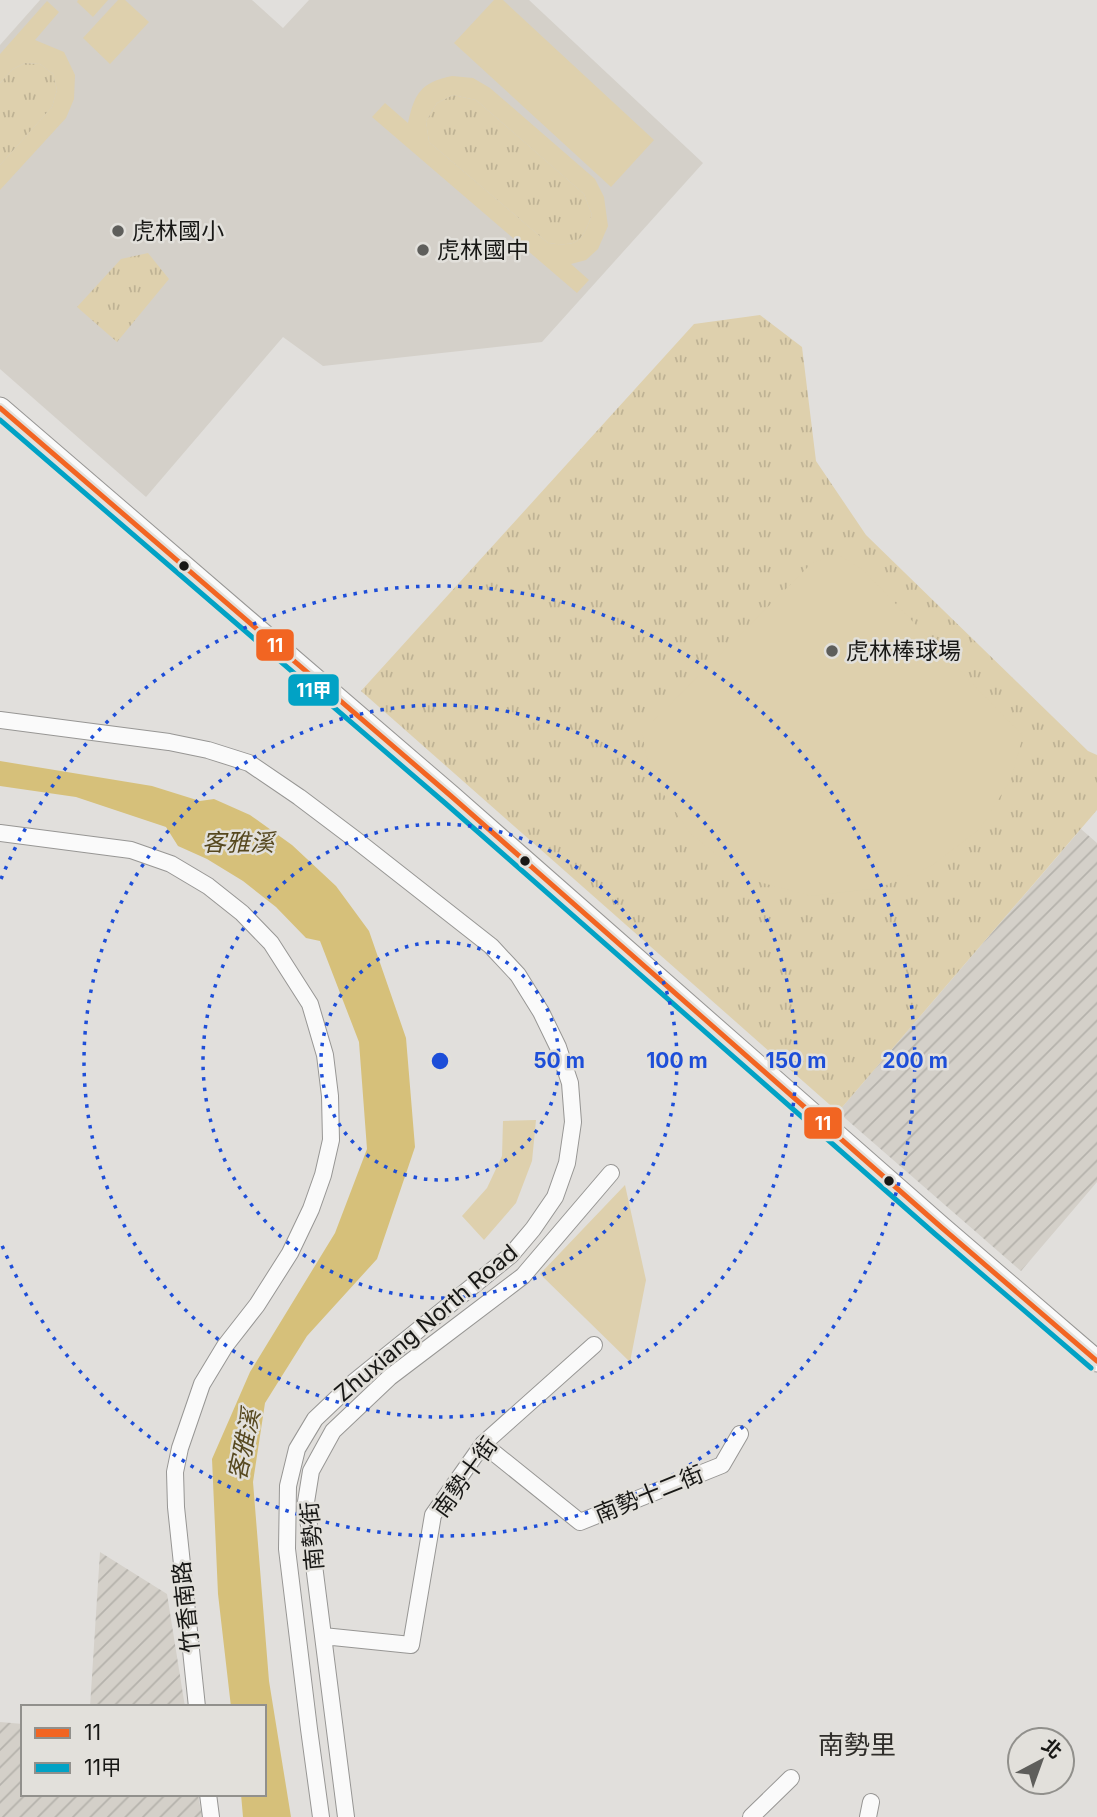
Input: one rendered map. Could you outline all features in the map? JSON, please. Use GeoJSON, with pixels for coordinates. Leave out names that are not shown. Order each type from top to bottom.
{"type":"FeatureCollection","features":[{"type":"Feature","properties":{"kind":"street"},"geometry":{"type":"LineString","coordinates":[[0,408],[451,796],[1097,1361]]}},
{"type":"Feature","properties":{"kind":"street","name":"Zhuxiang North Road"},"geometry":{"type":"LineString","coordinates":[[0,720],[169,742],[208,750],[249,764],[299,797],[491,946],[518,975],[541,1012],[558,1047],[570,1083],[573,1122],[567,1163],[555,1197],[533,1229],[511,1255],[345,1391],[315,1419],[298,1449],[288,1486],[287,1549],[321,1817]]}},
{"type":"Feature","properties":{"kind":"street"},"geometry":{"type":"LineString","coordinates":[[0,833],[131,850],[171,864],[208,886],[242,913],[271,943],[310,1004],[325,1055],[330,1096],[331,1140],[311,1209],[290,1253],[202,1384],[175,1472],[176,1507],[197,1705]]}},
{"type":"Feature","properties":{"kind":"street","name":"南勢街"},"geometry":{"type":"LineString","coordinates":[[346,1817],[306,1502],[311,1471],[333,1431],[390,1377],[523,1276],[611,1173]]}},
{"type":"Feature","properties":{"kind":"street","name":"南勢十街"},"geometry":{"type":"LineString","coordinates":[[323,1636],[411,1645],[433,1515],[483,1444],[594,1345]]}},
{"type":"Feature","properties":{"kind":"street","name":"南勢十二街"},"geometry":{"type":"LineString","coordinates":[[483,1444],[580,1522],[722,1465],[740,1434]]}},
{"type":"Feature","properties":{"kind":"street"},"geometry":{"type":"LineString","coordinates":[[751,1817],[791,1778]]}},
{"type":"Feature","properties":{"kind":"street"},"geometry":{"type":"LineString","coordinates":[[208,1796],[211,1817]]}},
{"type":"Feature","properties":{"kind":"shaded area"},"geometry":{"type":"Polygon","coordinates":[[[40,0],[252,0],[283,28],[309,0],[529,0],[703,163],[542,342],[323,366],[283,337],[146,497],[0,369],[0,45],[40,0]]]}},
{"type":"Feature","properties":{"kind":"shaded area"},"geometry":{"type":"Polygon","coordinates":[[[1081,829],[1097,843],[1097,1182],[1021,1271],[838,1112],[1081,829]]]}},
{"type":"Feature","properties":{"kind":"shaded area"},"geometry":{"type":"Polygon","coordinates":[[[100,1552],[167,1594],[185,1705],[90,1705],[100,1552]]]}},
{"type":"Feature","properties":{"kind":"shaded area"},"geometry":{"type":"Polygon","coordinates":[[[0,1722],[21,1724],[21,1796],[198,1796],[202,1817],[0,1817],[0,1722]]]}},
{"type":"Feature","properties":{"kind":"green space"},"geometry":{"type":"Polygon","coordinates":[[[78,0],[108,0],[93,17],[78,0]]]}},
{"type":"Feature","properties":{"kind":"green space"},"geometry":{"type":"Polygon","coordinates":[[[118,0],[125,0],[149,22],[110,64],[83,38],[118,0]]]}},
{"type":"Feature","properties":{"kind":"green space"},"geometry":{"type":"Polygon","coordinates":[[[494,0],[503,0],[654,140],[611,187],[454,43],[494,0]]]}},
{"type":"Feature","properties":{"kind":"green space"},"geometry":{"type":"Polygon","coordinates":[[[47,1],[59,12],[35,40],[64,52],[75,75],[74,99],[66,118],[0,190],[0,165],[52,107],[57,90],[53,74],[40,64],[25,63],[13,69],[0,83],[0,54],[47,1]]]}},
{"type":"Feature","properties":{"kind":"green space"},"geometry":{"type":"Polygon","coordinates":[[[25,63],[40,64],[53,74],[57,90],[52,107],[0,165],[0,83],[13,69],[25,63]]]}},
{"type":"Feature","properties":{"kind":"green space"},"geometry":{"type":"Polygon","coordinates":[[[452,76],[473,78],[490,88],[595,179],[604,197],[608,226],[598,249],[586,260],[571,264],[589,280],[577,293],[372,117],[385,103],[408,123],[413,104],[421,91],[452,76]],[[453,95],[437,103],[426,121],[429,142],[548,243],[566,244],[578,241],[592,215],[584,194],[476,100],[453,95]]]}},
{"type":"Feature","properties":{"kind":"green space"},"geometry":{"type":"Polygon","coordinates":[[[453,95],[476,100],[584,194],[592,215],[578,241],[566,244],[548,243],[429,142],[426,121],[437,103],[453,95]]]}},
{"type":"Feature","properties":{"kind":"green space"},"geometry":{"type":"Polygon","coordinates":[[[148,253],[169,279],[117,342],[77,307],[121,259],[148,253]]]}},
{"type":"Feature","properties":{"kind":"green space","name":"虎林棒球場"},"geometry":{"type":"Polygon","coordinates":[[[760,315],[802,347],[816,461],[866,535],[1088,751],[1097,755],[1097,810],[838,1112],[361,691],[694,324],[760,315]]]}},
{"type":"Feature","properties":{"kind":"green space","name":"虎林棒球場"},"geometry":{"type":"Polygon","coordinates":[[[837,554],[863,570],[1023,736],[1011,779],[980,829],[931,866],[879,888],[811,896],[745,878],[690,833],[650,774],[642,732],[812,563],[837,554]]]}},
{"type":"Feature","properties":{"kind":"green space"},"geometry":{"type":"Polygon","coordinates":[[[536,1120],[532,1161],[516,1203],[484,1240],[462,1216],[487,1188],[502,1156],[503,1121],[536,1120]]]}},
{"type":"Feature","properties":{"kind":"green space"},"geometry":{"type":"Polygon","coordinates":[[[625,1185],[646,1280],[630,1362],[540,1274],[625,1185]]]}},
{"type":"Feature","properties":{"kind":"water","name":"客雅溪"},"geometry":{"type":"Polygon","coordinates":[[[0,761],[152,786],[200,801],[214,799],[250,815],[292,845],[336,886],[369,931],[406,1038],[415,1147],[377,1259],[307,1336],[265,1403],[253,1482],[269,1681],[291,1817],[243,1817],[241,1796],[266,1796],[266,1705],[231,1705],[218,1594],[212,1459],[250,1372],[335,1233],[367,1149],[359,1042],[320,941],[306,938],[276,907],[243,881],[207,859],[178,846],[166,827],[76,797],[0,786],[0,761]]]}},
{"type":"Feature","properties":{"kind":"transit line","name":"11"},"geometry":{"type":"LineString","coordinates":[[0,408],[451,796],[1097,1361]]}},
{"type":"Feature","properties":{"kind":"transit line","name":"11甲"},"geometry":{"type":"LineString","coordinates":[[0,420],[445,803],[1091,1368]]}},
{"type":"Feature","properties":{"kind":"place","name":"虎林國小"},"geometry":{"type":"Point","coordinates":[118,231]}},
{"type":"Feature","properties":{"kind":"place","name":"虎林國中"},"geometry":{"type":"Point","coordinates":[423,250]}},
{"type":"Feature","properties":{"kind":"place","name":"虎林棒球場"},"geometry":{"type":"Point","coordinates":[832,651]}},
{"type":"Feature","properties":{"kind":"district","name":"南勢里"},"geometry":{"type":"Point","coordinates":[857,1744]}}]}
